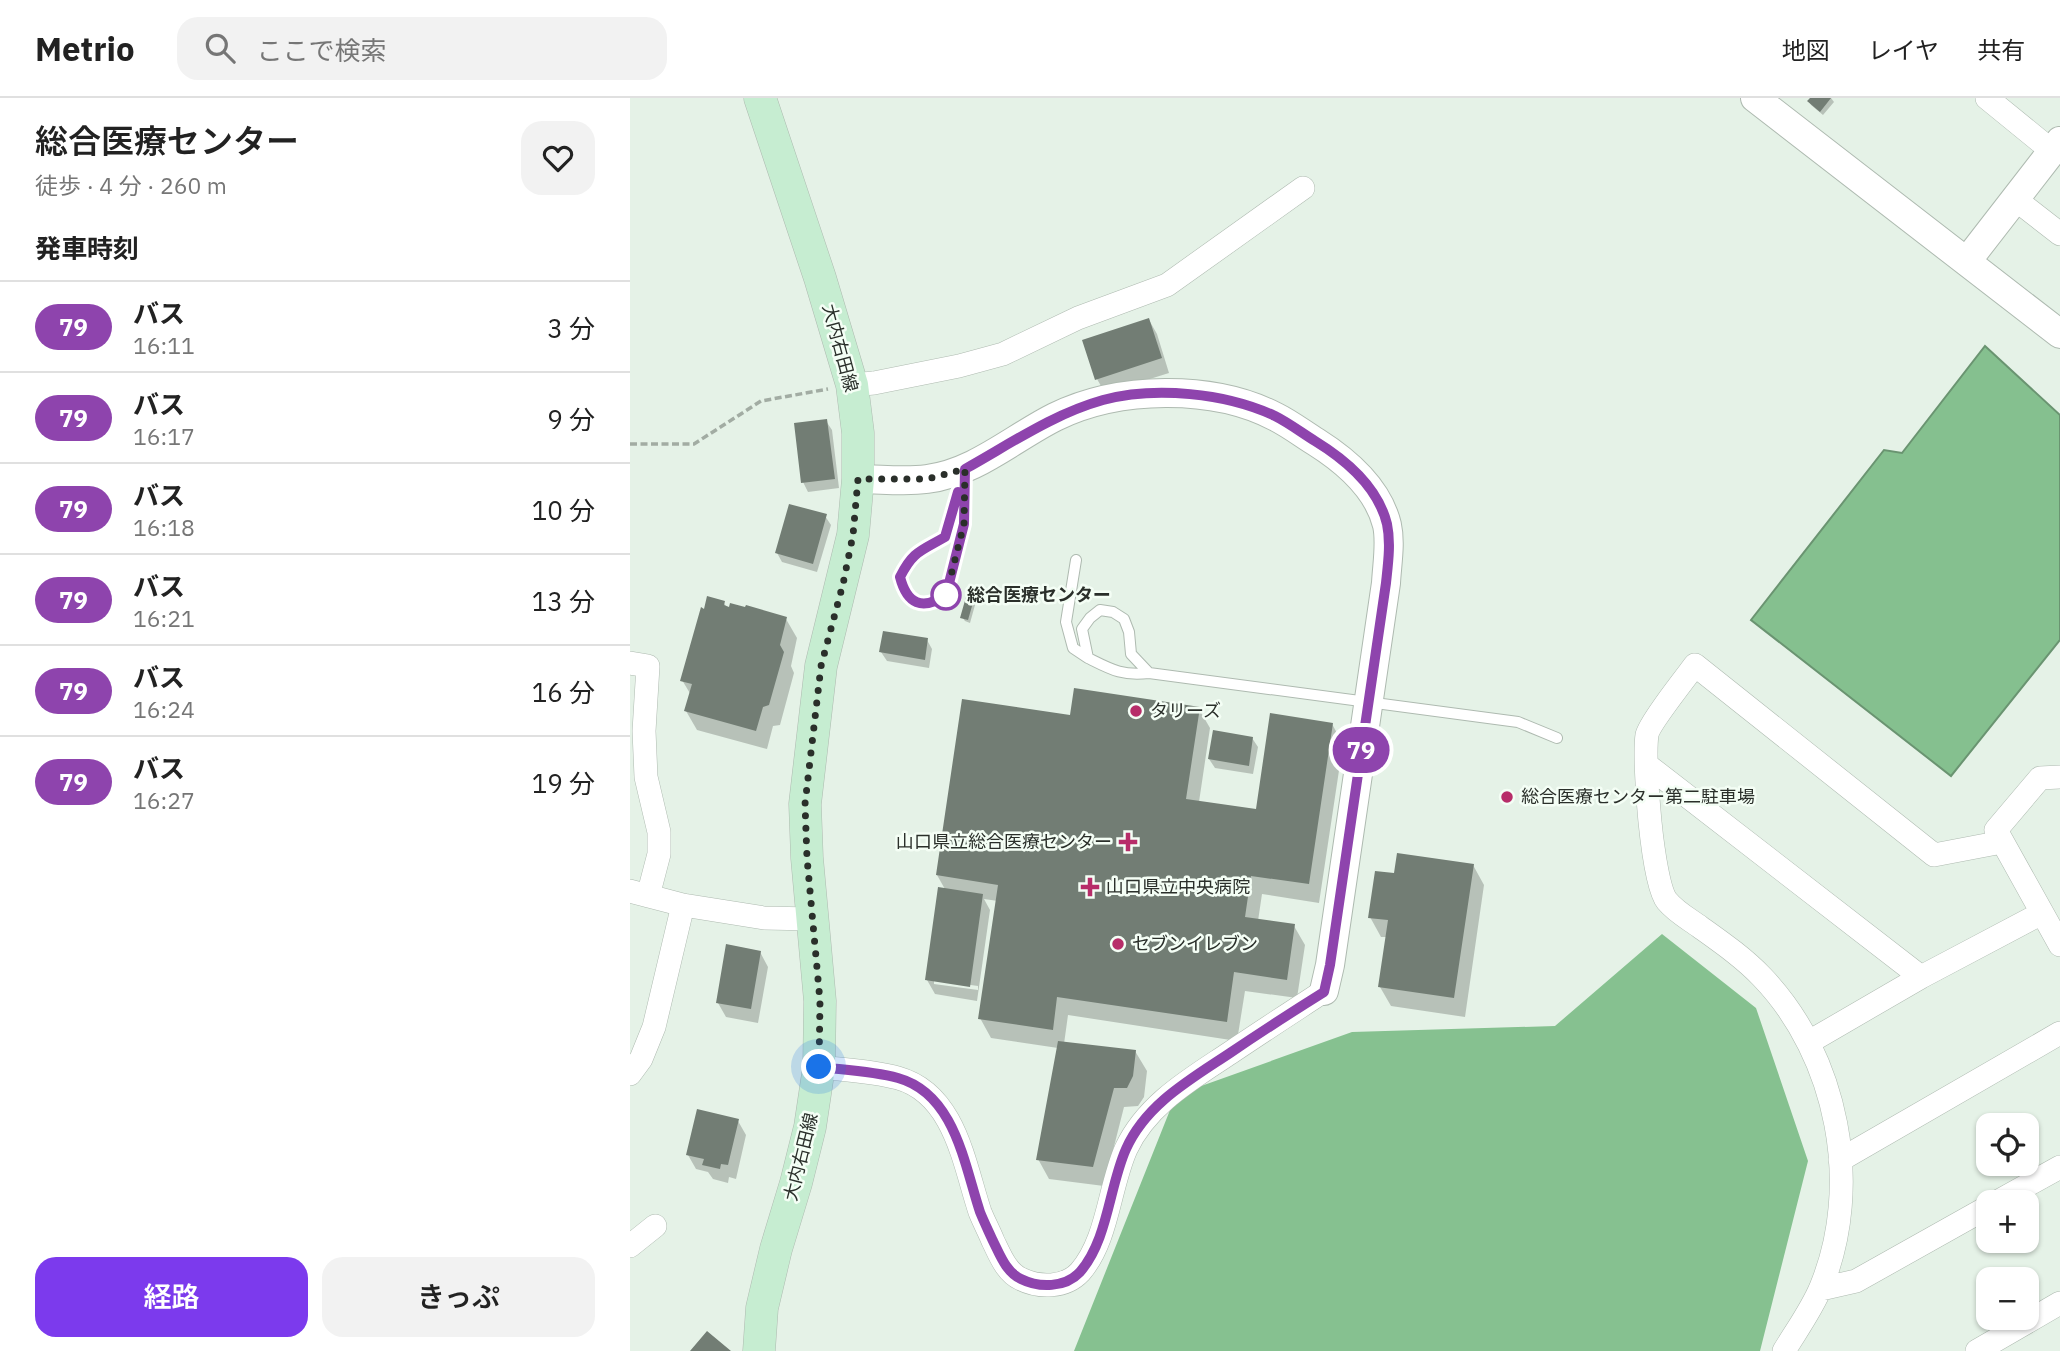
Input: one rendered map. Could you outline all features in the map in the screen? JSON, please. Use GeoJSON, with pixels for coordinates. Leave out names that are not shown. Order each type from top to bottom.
{"type":"FeatureCollection","features":[{"type":"Feature","properties":{"kind":"main road","name":"大内右田線"},"geometry":{"type":"LineString","coordinates":[[759,1351],[762,1308],[810,1127],[819,1067],[820,1001],[807,858],[805,804],[821,666],[853,535],[858,479],[858,433],[852,385],[820,278],[760,98]]}},
{"type":"Feature","properties":{"kind":"street"},"geometry":{"type":"LineString","coordinates":[[1755,98],[2060,334]]}},
{"type":"Feature","properties":{"kind":"street"},"geometry":{"type":"LineString","coordinates":[[1967,261],[2056,146],[1987,98]]}},
{"type":"Feature","properties":{"kind":"street"},"geometry":{"type":"LineString","coordinates":[[852,385],[959,366],[1003,354],[1077,318],[1167,285],[1303,188]]}},
{"type":"Feature","properties":{"kind":"street"},"geometry":{"type":"LineString","coordinates":[[2015,199],[2060,234]]}},
{"type":"Feature","properties":{"kind":"street"},"geometry":{"type":"LineString","coordinates":[[819,1067],[870,1072],[900,1079],[925,1092],[942,1110],[954,1133],[982,1216],[1004,1264],[1017,1278],[1045,1285],[1064,1283],[1078,1275],[1090,1259],[1105,1220],[1116,1175],[1127,1146],[1142,1123],[1167,1096],[1324,992],[1386,583],[1389,548],[1387,524],[1375,498],[1354,470],[1328,449],[1275,416],[1205,395],[1157,393],[1104,400],[1056,416],[965,469],[927,479],[858,479]]}},
{"type":"Feature","properties":{"kind":"street"},"geometry":{"type":"LineString","coordinates":[[630,663],[648,666],[644,731],[646,777],[659,832],[659,854],[639,893],[683,905],[764,918],[813,919]]}},
{"type":"Feature","properties":{"kind":"street"},"geometry":{"type":"LineString","coordinates":[[1784,1351],[1821,1289],[1834,1247],[1842,1207],[1840,1160],[1833,1108],[1809,1042],[1783,1000],[1760,975],[1665,899],[1652,846],[1647,732],[1695,665],[1934,855],[2002,842]]}},
{"type":"Feature","properties":{"kind":"street"},"geometry":{"type":"LineString","coordinates":[[1647,765],[1921,977]]}},
{"type":"Feature","properties":{"kind":"street"},"geometry":{"type":"LineString","coordinates":[[2060,776],[2040,778],[1996,830],[2060,946]]}},
{"type":"Feature","properties":{"kind":"street"},"geometry":{"type":"LineString","coordinates":[[630,1074],[641,1059],[654,1027],[683,905]]}},
{"type":"Feature","properties":{"kind":"street"},"geometry":{"type":"LineString","coordinates":[[1809,1042],[1921,977],[2042,913]]}},
{"type":"Feature","properties":{"kind":"street"},"geometry":{"type":"LineString","coordinates":[[1840,1160],[2060,1033]]}},
{"type":"Feature","properties":{"kind":"street"},"geometry":{"type":"LineString","coordinates":[[2019,1190],[2060,1167]]}},
{"type":"Feature","properties":{"kind":"street"},"geometry":{"type":"LineString","coordinates":[[1821,1289],[1856,1280],[1976,1214]]}},
{"type":"Feature","properties":{"kind":"street"},"geometry":{"type":"LineString","coordinates":[[630,1246],[655,1226]]}},
{"type":"Feature","properties":{"kind":"street"},"geometry":{"type":"LineString","coordinates":[[1977,1351],[2060,1303]]}},
{"type":"Feature","properties":{"kind":"lane"},"geometry":{"type":"LineString","coordinates":[[965,469],[964,524],[946,595],[934,603],[918,603],[904,593],[900,577],[908,561],[917,552],[945,537],[965,469]]}},
{"type":"Feature","properties":{"kind":"lane"},"geometry":{"type":"LineString","coordinates":[[1076,560],[1066,622],[1073,648],[1108,669],[1129,675],[1149,673],[1518,722],[1558,738]]}},
{"type":"Feature","properties":{"kind":"lane"},"geometry":{"type":"LineString","coordinates":[[1088,658],[1082,629],[1100,610],[1113,612],[1124,618],[1129,632],[1131,654],[1149,673]]}},
{"type":"Feature","properties":{"kind":"path"},"geometry":{"type":"LineString","coordinates":[[630,444],[694,444],[761,401],[852,385]]}},
{"type":"Feature","properties":{"kind":"shaded area"},"geometry":{"type":"Polygon","coordinates":[[[1985,346],[2060,415],[2060,640],[1951,776],[1751,620],[1884,450],[1902,453],[1985,346]]]}},
{"type":"Feature","properties":{"kind":"shaded area"},"geometry":{"type":"Polygon","coordinates":[[[1662,934],[1756,1008],[1808,1161],[1760,1351],[1074,1351],[1176,1095],[1352,1032],[1555,1026],[1662,934]]]}},
{"type":"Feature","properties":{"kind":"building"},"geometry":{"type":"Polygon","coordinates":[[[1810,98],[1831,98],[1820,112],[1807,101],[1810,98]]]}},
{"type":"Feature","properties":{"kind":"building"},"geometry":{"type":"Polygon","coordinates":[[[1149,318],[1162,358],[1095,380],[1082,340],[1149,318]]]}},
{"type":"Feature","properties":{"kind":"building"},"geometry":{"type":"Polygon","coordinates":[[[827,419],[835,479],[801,483],[794,423],[827,419]]]}},
{"type":"Feature","properties":{"kind":"building"},"geometry":{"type":"Polygon","coordinates":[[[789,504],[827,514],[813,564],[775,553],[789,504]]]}},
{"type":"Feature","properties":{"kind":"building"},"geometry":{"type":"Polygon","coordinates":[[[707,596],[725,601],[724,605],[729,607],[730,603],[745,607],[746,605],[787,617],[780,645],[784,652],[769,705],[763,707],[756,731],[684,711],[692,684],[680,681],[701,607],[704,609],[707,596]]]}},
{"type":"Feature","properties":{"kind":"building"},"geometry":{"type":"Polygon","coordinates":[[[966,597],[974,599],[968,620],[960,618],[966,597]]]}},
{"type":"Feature","properties":{"kind":"building"},"geometry":{"type":"Polygon","coordinates":[[[883,631],[928,638],[925,660],[879,652],[883,631]]]}},
{"type":"Feature","properties":{"kind":"building","name":"山口県立総合医療センター"},"geometry":{"type":"Polygon","coordinates":[[[1074,688],[1200,707],[1186,799],[1256,809],[1270,713],[1333,723],[1309,884],[1251,876],[1245,917],[1295,924],[1287,980],[1234,972],[1227,1022],[1057,997],[1053,1030],[978,1019],[998,885],[936,875],[962,699],[1070,715],[1074,688]]]}},
{"type":"Feature","properties":{"kind":"building"},"geometry":{"type":"Polygon","coordinates":[[[1213,730],[1253,737],[1249,766],[1208,759],[1213,730]]]}},
{"type":"Feature","properties":{"kind":"building"},"geometry":{"type":"Polygon","coordinates":[[[1397,853],[1474,864],[1454,998],[1378,987],[1388,920],[1368,918],[1375,871],[1394,873],[1397,853]]]}},
{"type":"Feature","properties":{"kind":"building"},"geometry":{"type":"Polygon","coordinates":[[[938,887],[983,894],[970,987],[925,980],[938,887]]]}},
{"type":"Feature","properties":{"kind":"building"},"geometry":{"type":"Polygon","coordinates":[[[726,944],[761,951],[751,1009],[716,1003],[726,944]]]}},
{"type":"Feature","properties":{"kind":"building"},"geometry":{"type":"Polygon","coordinates":[[[1058,1041],[1136,1050],[1133,1076],[1127,1088],[1114,1088],[1093,1167],[1036,1160],[1058,1041]]]}},
{"type":"Feature","properties":{"kind":"building"},"geometry":{"type":"Polygon","coordinates":[[[697,1109],[739,1119],[728,1165],[721,1164],[720,1169],[702,1165],[704,1159],[686,1155],[697,1109]]]}},
{"type":"Feature","properties":{"kind":"building"},"geometry":{"type":"Polygon","coordinates":[[[707,1331],[731,1351],[690,1351],[707,1331]]]}},
{"type":"Feature","properties":{"kind":"bus line","name":"79"},"geometry":{"type":"LineString","coordinates":[[819,1067],[870,1072],[900,1079],[925,1092],[942,1110],[954,1133],[982,1216],[1004,1264],[1017,1278],[1028,1282],[1045,1285],[1064,1283],[1078,1275],[1090,1259],[1105,1220],[1116,1175],[1127,1146],[1142,1123],[1167,1096],[1324,992],[1386,583],[1389,548],[1387,524],[1375,498],[1354,470],[1328,449],[1275,416],[1242,404],[1205,395],[1157,393],[1104,400],[1056,416],[965,469],[964,524],[946,595],[934,603],[918,603],[904,593],[900,577],[908,561],[917,552],[945,537],[958,492]]}},
{"type":"Feature","properties":{"kind":"place","name":"総合医療センター"},"geometry":{"type":"Point","coordinates":[946,595]}},
{"type":"Feature","properties":{"kind":"place","name":"タリーズ"},"geometry":{"type":"Point","coordinates":[1136,711]}},
{"type":"Feature","properties":{"kind":"place","name":"総合医療センター第二駐車場"},"geometry":{"type":"Point","coordinates":[1507,797]}},
{"type":"Feature","properties":{"kind":"place","name":"山口県立総合医療センター"},"geometry":{"type":"Point","coordinates":[1128,842]}},
{"type":"Feature","properties":{"kind":"place","name":"山口県立中央病院"},"geometry":{"type":"Point","coordinates":[1090,887]}},
{"type":"Feature","properties":{"kind":"place","name":"セブンイレブン"},"geometry":{"type":"Point","coordinates":[1118,944]}},
{"type":"Feature","properties":{"kind":"route"},"geometry":{"type":"LineString","coordinates":[[819,1067],[820,1001],[807,858],[805,804],[821,666],[853,535],[858,479],[927,479],[965,469],[964,524],[946,595]]}}]}
